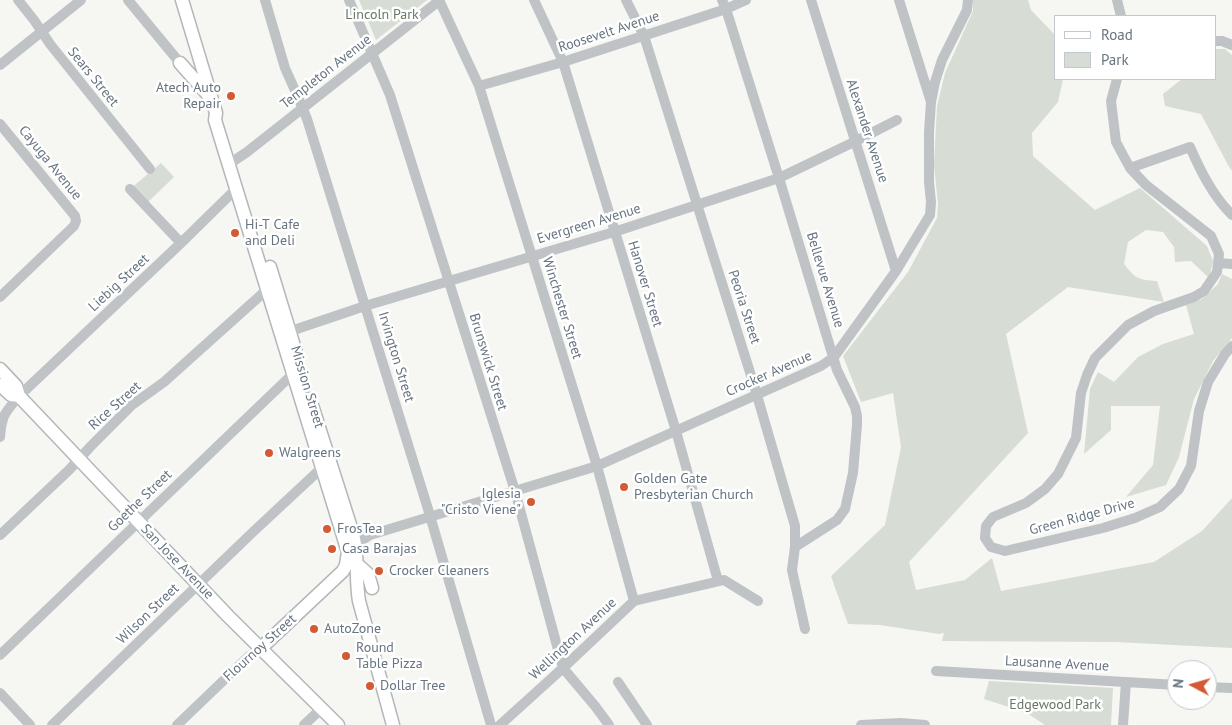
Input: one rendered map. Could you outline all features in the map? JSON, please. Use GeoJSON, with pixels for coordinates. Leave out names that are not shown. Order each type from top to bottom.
{"type":"FeatureCollection","features":[{"type":"Feature","properties":{"kind":"main road","name":"Mission Street"},"geometry":{"type":"LineString","coordinates":[[182,0],[216,113],[215,120],[233,162],[357,564],[358,601],[394,725]]}},
{"type":"Feature","properties":{"kind":"main road"},"geometry":{"type":"LineString","coordinates":[[180,63],[187,66],[202,65]]}},
{"type":"Feature","properties":{"kind":"main road"},"geometry":{"type":"LineString","coordinates":[[180,63],[212,100]]}},
{"type":"Feature","properties":{"kind":"main road","name":"Mission Street"},"geometry":{"type":"LineString","coordinates":[[233,162],[237,188],[271,286]]}},
{"type":"Feature","properties":{"kind":"main road","name":"San Jose Avenue"},"geometry":{"type":"LineString","coordinates":[[0,369],[16,386],[19,396],[260,649],[338,725]]}},
{"type":"Feature","properties":{"kind":"main road","name":"San Jose Avenue"},"geometry":{"type":"LineString","coordinates":[[0,385],[11,395],[19,396]]}},
{"type":"Feature","properties":{"kind":"main road"},"geometry":{"type":"LineString","coordinates":[[352,548],[343,570],[350,575],[358,601]]}},
{"type":"Feature","properties":{"kind":"main road"},"geometry":{"type":"LineString","coordinates":[[357,564],[368,574],[372,588]]}},
{"type":"Feature","properties":{"kind":"main road","name":"Flournoy Street"},"geometry":{"type":"LineString","coordinates":[[260,649],[343,570]]}},
{"type":"Feature","properties":{"kind":"street","name":"Sears Street"},"geometry":{"type":"LineString","coordinates":[[18,0],[50,44],[150,169]]}},
{"type":"Feature","properties":{"kind":"street"},"geometry":{"type":"LineString","coordinates":[[0,65],[81,0]]}},
{"type":"Feature","properties":{"kind":"street"},"geometry":{"type":"LineString","coordinates":[[128,0],[180,63]]}},
{"type":"Feature","properties":{"kind":"street","name":"Irvington Street"},"geometry":{"type":"LineString","coordinates":[[265,0],[285,68],[302,108],[431,517],[491,725]]}},
{"type":"Feature","properties":{"kind":"street","name":"Brunswick Street"},"geometry":{"type":"LineString","coordinates":[[349,0],[390,95],[515,491],[563,668],[609,725]]}},
{"type":"Feature","properties":{"kind":"street","name":"Templeton Avenue"},"geometry":{"type":"LineString","coordinates":[[233,162],[439,0]]}},
{"type":"Feature","properties":{"kind":"street","name":"Winchester Street"},"geometry":{"type":"LineString","coordinates":[[439,0],[479,86],[597,466],[634,601]]}},
{"type":"Feature","properties":{"kind":"street","name":"Hanover Street"},"geometry":{"type":"LineString","coordinates":[[534,0],[563,62],[676,431],[718,581]]}},
{"type":"Feature","properties":{"kind":"street","name":"Peoria Street"},"geometry":{"type":"LineString","coordinates":[[626,0],[644,36],[757,395],[795,526],[792,570],[805,629]]}},
{"type":"Feature","properties":{"kind":"street","name":"Roosevelt Avenue"},"geometry":{"type":"LineString","coordinates":[[479,86],[644,36],[724,4],[746,0]]}},
{"type":"Feature","properties":{"kind":"street","name":"Alexander Avenue"},"geometry":{"type":"LineString","coordinates":[[811,0],[896,270]]}},
{"type":"Feature","properties":{"kind":"street"},"geometry":{"type":"LineString","coordinates":[[899,0],[931,102]]}},
{"type":"Feature","properties":{"kind":"street","name":"Crocker Avenue"},"geometry":{"type":"LineString","coordinates":[[352,548],[370,535],[597,466],[821,366],[834,356],[896,270],[927,220],[931,209],[929,147],[931,102],[942,60],[967,10],[968,0]]}},
{"type":"Feature","properties":{"kind":"street"},"geometry":{"type":"LineString","coordinates":[[1117,0],[1121,15]]}},
{"type":"Feature","properties":{"kind":"street","name":"Bellevue Avenue"},"geometry":{"type":"LineString","coordinates":[[724,4],[837,370],[857,416],[858,425],[852,473],[845,509],[837,520],[795,547]]}},
{"type":"Feature","properties":{"kind":"street"},"geometry":{"type":"LineString","coordinates":[[1217,41],[1232,45]]}},
{"type":"Feature","properties":{"kind":"street"},"geometry":{"type":"LineString","coordinates":[[1117,80],[1111,101],[1116,142],[1130,168],[1146,185],[1211,236],[1219,254],[1218,263],[1232,264]]}},
{"type":"Feature","properties":{"kind":"street","name":"Evergreen Avenue"},"geometry":{"type":"LineString","coordinates":[[286,333],[365,306],[614,232],[779,178],[897,120]]}},
{"type":"Feature","properties":{"kind":"street","name":"Cayuga Avenue"},"geometry":{"type":"LineString","coordinates":[[0,124],[75,216],[76,221],[74,226],[0,297]]}},
{"type":"Feature","properties":{"kind":"street"},"geometry":{"type":"LineString","coordinates":[[1130,168],[1190,147],[1202,174],[1222,205],[1232,215]]}},
{"type":"Feature","properties":{"kind":"street","name":"Liebig Street"},"geometry":{"type":"LineString","coordinates":[[0,437],[1,422],[5,413],[19,396],[237,188]]}},
{"type":"Feature","properties":{"kind":"street"},"geometry":{"type":"LineString","coordinates":[[130,190],[181,243]]}},
{"type":"Feature","properties":{"kind":"street","name":"Green Ridge Drive"},"geometry":{"type":"LineString","coordinates":[[1218,263],[1217,272],[1204,291],[1194,297],[1154,311],[1128,325],[1095,358],[1081,393],[1076,438],[1058,474],[1045,489],[1026,503],[993,517],[986,526],[985,538],[991,547],[1005,551],[1104,528],[1135,518],[1160,507],[1179,489],[1191,466],[1199,411],[1208,382],[1224,354],[1232,346]]}},
{"type":"Feature","properties":{"kind":"street","name":"Rice Street"},"geometry":{"type":"LineString","coordinates":[[0,535],[69,470],[132,405],[164,382],[271,286]]}},
{"type":"Feature","properties":{"kind":"street","name":"Goethe Street"},"geometry":{"type":"LineString","coordinates":[[0,655],[296,370]]}},
{"type":"Feature","properties":{"kind":"street","name":"Wilson Street"},"geometry":{"type":"LineString","coordinates":[[52,725],[326,464]]}},
{"type":"Feature","properties":{"kind":"street"},"geometry":{"type":"LineString","coordinates":[[718,581],[724,580],[758,601]]}},
{"type":"Feature","properties":{"kind":"street","name":"Wellington Avenue"},"geometry":{"type":"LineString","coordinates":[[500,725],[634,601],[718,581]]}},
{"type":"Feature","properties":{"kind":"street","name":"Flournoy Street"},"geometry":{"type":"LineString","coordinates":[[177,725],[249,657],[260,649]]}},
{"type":"Feature","properties":{"kind":"street","name":"Lausanne Avenue"},"geometry":{"type":"LineString","coordinates":[[936,671],[1167,684]]}},
{"type":"Feature","properties":{"kind":"street"},"geometry":{"type":"LineString","coordinates":[[618,682],[647,725]]}},
{"type":"Feature","properties":{"kind":"street"},"geometry":{"type":"LineString","coordinates":[[1123,725],[1126,682]]}},
{"type":"Feature","properties":{"kind":"street"},"geometry":{"type":"LineString","coordinates":[[1217,687],[1232,688]]}},
{"type":"Feature","properties":{"kind":"street"},"geometry":{"type":"LineString","coordinates":[[0,693],[30,725]]}},
{"type":"Feature","properties":{"kind":"street"},"geometry":{"type":"LineString","coordinates":[[304,725],[321,709]]}},
{"type":"Feature","properties":{"kind":"street"},"geometry":{"type":"LineString","coordinates":[[861,725],[901,723],[925,725]]}},
{"type":"Feature","properties":{"kind":"green space","name":"Lincoln Park"},"geometry":{"type":"Polygon","coordinates":[[[359,0],[427,0],[376,40],[359,0]]]}},
{"type":"Feature","properties":{"kind":"green space"},"geometry":{"type":"Polygon","coordinates":[[[973,0],[1028,0],[1031,10],[1054,34],[1054,80],[1063,80],[1058,102],[1032,133],[1033,156],[1095,210],[1140,188],[1207,246],[1213,261],[1209,278],[1191,261],[1175,262],[1174,247],[1163,232],[1146,230],[1128,242],[1124,264],[1138,277],[1157,281],[1164,302],[1068,287],[1006,334],[1028,433],[909,562],[916,590],[965,580],[992,558],[1001,591],[1154,562],[1202,531],[1232,498],[1232,648],[1116,642],[942,641],[944,633],[939,634],[880,625],[848,624],[831,576],[885,525],[901,447],[893,393],[861,402],[843,356],[908,272],[937,218],[938,204],[934,165],[937,106],[945,73],[973,11],[973,0]]]}},
{"type":"Feature","properties":{"kind":"green space"},"geometry":{"type":"Polygon","coordinates":[[[1217,49],[1225,49],[1232,55],[1232,171],[1201,114],[1165,106],[1163,94],[1181,80],[1217,80],[1217,49]]]}},
{"type":"Feature","properties":{"kind":"green space"},"geometry":{"type":"Polygon","coordinates":[[[161,163],[174,177],[145,205],[130,189],[161,163]]]}},
{"type":"Feature","properties":{"kind":"green space"},"geometry":{"type":"Polygon","coordinates":[[[1222,274],[1232,279],[1232,338],[1213,361],[1194,399],[1179,457],[1166,485],[1126,497],[1153,465],[1160,406],[1111,406],[1111,430],[1084,454],[1090,389],[1098,372],[1114,382],[1138,357],[1163,344],[1194,334],[1186,305],[1202,299],[1218,284],[1222,274]]]}},
{"type":"Feature","properties":{"kind":"green space","name":"Edgewood Park"},"geometry":{"type":"Polygon","coordinates":[[[989,681],[1113,688],[1111,725],[1045,725],[1030,715],[984,699],[989,681]]]}},
{"type":"Feature","properties":{"kind":"place","name":"Atech Auto Repair"},"geometry":{"type":"Point","coordinates":[231,96]}},
{"type":"Feature","properties":{"kind":"place","name":"Hi-T Cafe and Deli"},"geometry":{"type":"Point","coordinates":[235,233]}},
{"type":"Feature","properties":{"kind":"place","name":"Walgreens"},"geometry":{"type":"Point","coordinates":[269,453]}},
{"type":"Feature","properties":{"kind":"place","name":"Golden Gate Presbyterian Church"},"geometry":{"type":"Point","coordinates":[624,487]}},
{"type":"Feature","properties":{"kind":"place","name":"Iglesia \"Cristo Viene\""},"geometry":{"type":"Point","coordinates":[531,502]}},
{"type":"Feature","properties":{"kind":"place","name":"FrosTea"},"geometry":{"type":"Point","coordinates":[327,529]}},
{"type":"Feature","properties":{"kind":"place","name":"Casa Barajas"},"geometry":{"type":"Point","coordinates":[332,549]}},
{"type":"Feature","properties":{"kind":"place","name":"Crocker Cleaners"},"geometry":{"type":"Point","coordinates":[379,571]}},
{"type":"Feature","properties":{"kind":"place","name":"AutoZone"},"geometry":{"type":"Point","coordinates":[314,629]}},
{"type":"Feature","properties":{"kind":"place","name":"Round Table Pizza"},"geometry":{"type":"Point","coordinates":[346,656]}},
{"type":"Feature","properties":{"kind":"place","name":"Dollar Tree"},"geometry":{"type":"Point","coordinates":[370,686]}}]}
